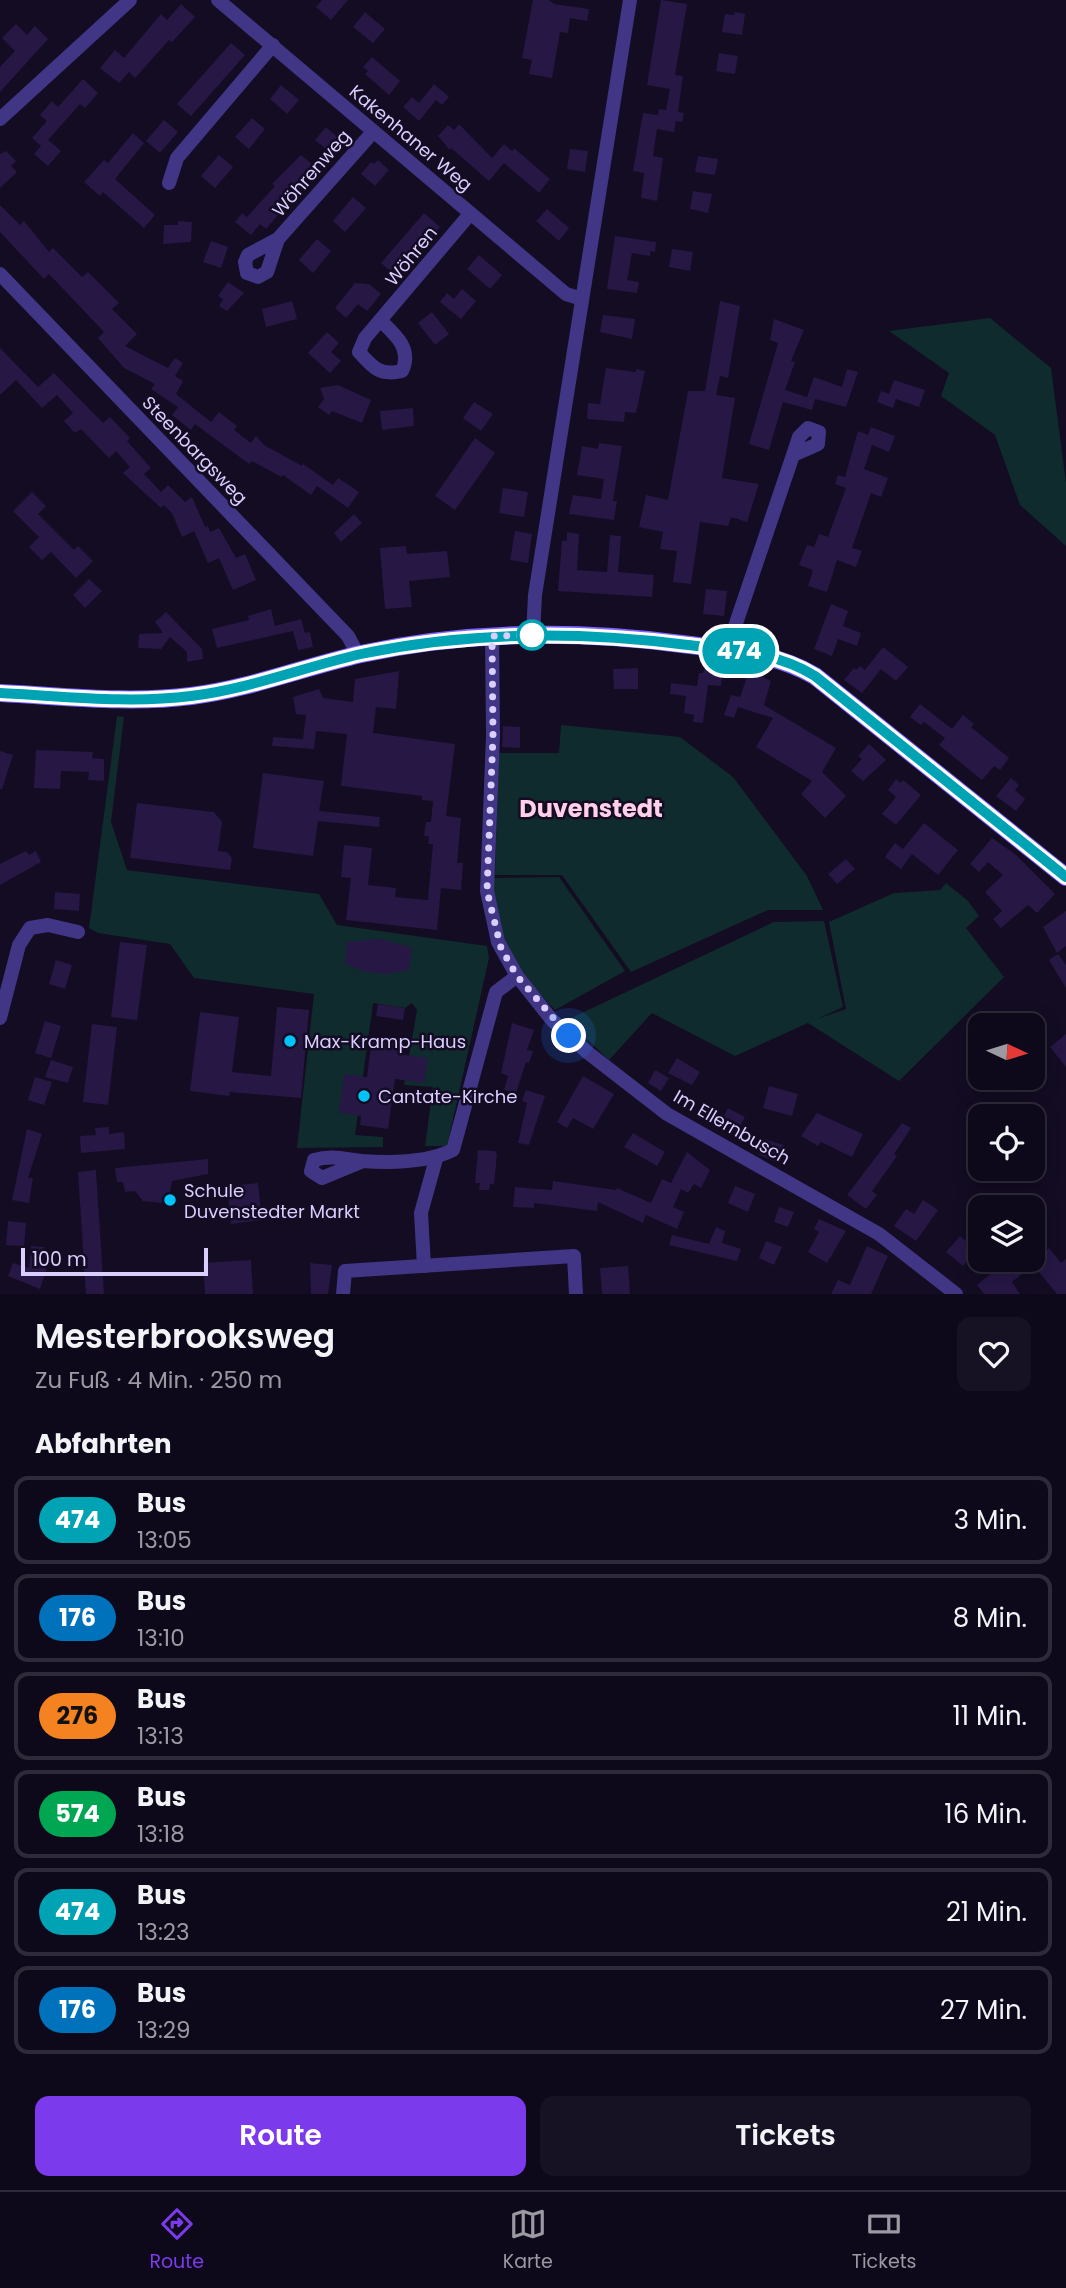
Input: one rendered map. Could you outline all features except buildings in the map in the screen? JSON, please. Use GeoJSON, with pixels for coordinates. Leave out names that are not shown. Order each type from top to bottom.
{"type":"FeatureCollection","features":[{"type":"Feature","properties":{"kind":"main road"},"geometry":{"type":"LineString","coordinates":[[0,693],[125,698],[188,697],[266,680],[358,655],[452,639],[492,636],[628,637],[772,657],[815,676],[1066,877]]}},
{"type":"Feature","properties":{"kind":"street"},"geometry":{"type":"LineString","coordinates":[[0,119],[130,0]]}},
{"type":"Feature","properties":{"kind":"street","name":"Kakenhaner Weg"},"geometry":{"type":"LineString","coordinates":[[218,0],[566,294],[582,299]]}},
{"type":"Feature","properties":{"kind":"street"},"geometry":{"type":"LineString","coordinates":[[533,635],[535,595],[630,0]]}},
{"type":"Feature","properties":{"kind":"street"},"geometry":{"type":"LineString","coordinates":[[169,183],[177,158],[273,45]]}},
{"type":"Feature","properties":{"kind":"street","name":"Wöhrenweg"},"geometry":{"type":"LineString","coordinates":[[278,239],[373,132]]}},
{"type":"Feature","properties":{"kind":"street","name":"Wöhren"},"geometry":{"type":"LineString","coordinates":[[382,322],[470,215]]}},
{"type":"Feature","properties":{"kind":"street","name":"Steenbargsweg"},"geometry":{"type":"LineString","coordinates":[[0,274],[348,636],[358,655]]}},
{"type":"Feature","properties":{"kind":"street"},"geometry":{"type":"LineString","coordinates":[[727,650],[793,456]]}},
{"type":"Feature","properties":{"kind":"street","name":"Im Ellernbusch"},"geometry":{"type":"LineString","coordinates":[[492,636],[493,735],[487,891],[498,942],[517,976],[552,1020],[586,1052],[667,1114],[879,1234],[956,1294]]}},
{"type":"Feature","properties":{"kind":"street"},"geometry":{"type":"LineString","coordinates":[[0,1018],[19,945],[30,928],[48,925],[78,932]]}},
{"type":"Feature","properties":{"kind":"street"},"geometry":{"type":"LineString","coordinates":[[363,1161],[436,1159],[453,1150],[496,992],[517,976]]}},
{"type":"Feature","properties":{"kind":"street"},"geometry":{"type":"LineString","coordinates":[[424,1266],[421,1213],[436,1159]]}},
{"type":"Feature","properties":{"kind":"street"},"geometry":{"type":"LineString","coordinates":[[343,1294],[345,1271],[574,1256],[576,1294]]}},
{"type":"Feature","properties":{"kind":"green space"},"geometry":{"type":"Polygon","coordinates":[[[990,318],[1051,368],[1066,483],[1066,546],[1020,505],[995,435],[941,396],[949,373],[889,331],[990,318]]]}},
{"type":"Feature","properties":{"kind":"green space"},"geometry":{"type":"Polygon","coordinates":[[[117,716],[124,717],[111,822],[127,870],[319,894],[337,925],[487,946],[489,958],[447,1146],[425,1146],[433,1087],[404,1085],[417,1010],[412,1003],[405,1008],[373,1003],[355,1135],[383,1137],[383,1147],[297,1148],[314,994],[194,978],[170,944],[98,933],[89,928],[117,716]]]}},
{"type":"Feature","properties":{"kind":"green space"},"geometry":{"type":"Polygon","coordinates":[[[561,725],[680,737],[733,777],[807,876],[823,910],[768,910],[631,972],[562,875],[495,875],[499,753],[559,753],[561,725]]]}},
{"type":"Feature","properties":{"kind":"green space"},"geometry":{"type":"Polygon","coordinates":[[[559,877],[625,971],[555,1010],[529,981],[509,951],[496,917],[492,878],[559,877]]]}},
{"type":"Feature","properties":{"kind":"green space"},"geometry":{"type":"Polygon","coordinates":[[[946,883],[968,901],[979,916],[966,928],[1004,977],[899,1081],[808,1023],[735,1056],[652,1013],[609,1060],[567,1020],[774,922],[824,921],[843,1007],[817,1019],[846,1009],[829,922],[894,893],[940,890],[946,883]]]}},
{"type":"Feature","properties":{"kind":"bus line","name":"474"},"geometry":{"type":"LineString","coordinates":[[0,693],[188,697],[266,680],[358,655],[478,636],[628,637],[757,654],[787,662],[815,676],[1001,822],[1066,877]]}},
{"type":"Feature","properties":{"kind":"place","name":"Max-Kramp-Haus"},"geometry":{"type":"Point","coordinates":[290,1041]}},
{"type":"Feature","properties":{"kind":"place","name":"Cantate-Kirche"},"geometry":{"type":"Point","coordinates":[364,1096]}},
{"type":"Feature","properties":{"kind":"place","name":"Schule Duvenstedter Markt"},"geometry":{"type":"Point","coordinates":[170,1200]}},
{"type":"Feature","properties":{"kind":"district","name":"Duvenstedt"},"geometry":{"type":"Point","coordinates":[591,808]}},
{"type":"Feature","properties":{"kind":"route"},"geometry":{"type":"LineString","coordinates":[[532,635],[492,636],[493,735],[487,891],[501,948],[517,976],[552,1020],[569,1036]]}}]}
